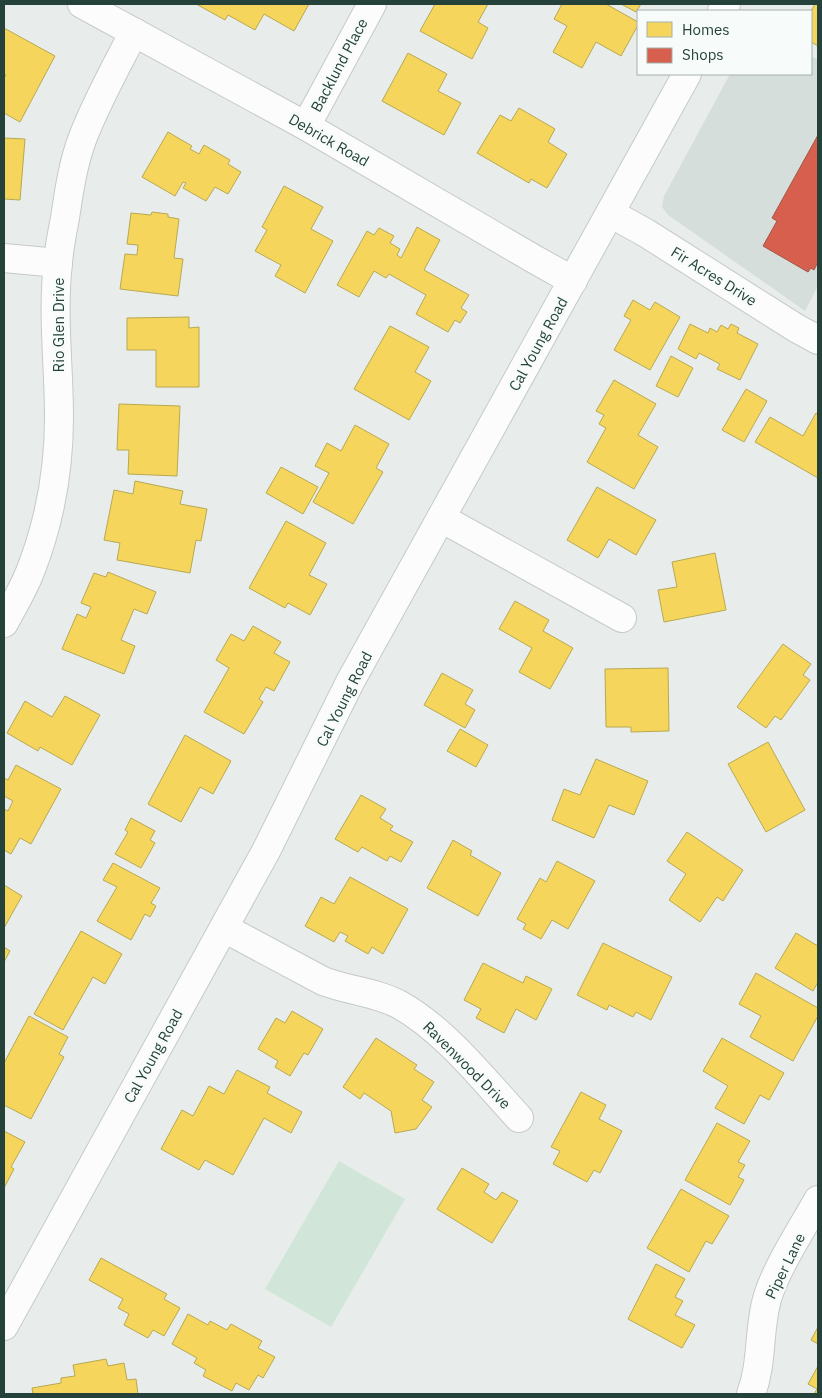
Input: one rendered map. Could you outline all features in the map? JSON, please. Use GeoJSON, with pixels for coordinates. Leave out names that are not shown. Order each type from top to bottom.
{"type":"FeatureCollection","features":[{"type":"Feature","properties":{"kind":"street","name":"Debrick Road"},"geometry":{"type":"LineString","coordinates":[[82,4],[306,126],[573,280]]}},
{"type":"Feature","properties":{"kind":"street","name":"Backlund Place"},"geometry":{"type":"LineString","coordinates":[[306,126],[372,4]]}},
{"type":"Feature","properties":{"kind":"street","name":"Rio Glen Drive"},"geometry":{"type":"LineString","coordinates":[[4,622],[29,574],[37,554],[54,480],[59,420],[55,306],[58,263],[70,186],[82,139],[107,82],[134,32]]}},
{"type":"Feature","properties":{"kind":"street","name":"Cal Young Road"},"geometry":{"type":"LineString","coordinates":[[4,1326],[266,851],[350,682],[686,75]]}},
{"type":"Feature","properties":{"kind":"street","name":"Fir Acres Drive"},"geometry":{"type":"LineString","coordinates":[[610,213],[646,233],[818,340]]}},
{"type":"Feature","properties":{"kind":"street"},"geometry":{"type":"LineString","coordinates":[[4,258],[58,263]]}},
{"type":"Feature","properties":{"kind":"street"},"geometry":{"type":"LineString","coordinates":[[441,518],[622,618]]}},
{"type":"Feature","properties":{"kind":"street","name":"Ravenwood Drive"},"geometry":{"type":"LineString","coordinates":[[224,928],[324,981],[383,998],[400,1005],[417,1016],[451,1046],[519,1118]]}},
{"type":"Feature","properties":{"kind":"street","name":"Piper Lane"},"geometry":{"type":"LineString","coordinates":[[751,1394],[759,1368],[767,1300],[778,1273],[818,1200]]}},
{"type":"Feature","properties":{"kind":"shaded area"},"geometry":{"type":"Polygon","coordinates":[[[812,57],[818,60],[818,286],[805,311],[668,215],[662,207],[664,196],[729,75],[812,75],[812,57]]]}},
{"type":"Feature","properties":{"kind":"green space"},"geometry":{"type":"Polygon","coordinates":[[[339,1161],[405,1199],[331,1327],[265,1289],[339,1161]]]}},
{"type":"Feature","properties":{"kind":"building: Homes"},"geometry":{"type":"Polygon","coordinates":[[[196,4],[309,4],[294,31],[264,14],[255,30],[228,15],[225,20],[196,4]]]}},
{"type":"Feature","properties":{"kind":"building: Homes"},"geometry":{"type":"Polygon","coordinates":[[[435,4],[488,4],[478,22],[488,28],[472,59],[420,31],[435,4]]]}},
{"type":"Feature","properties":{"kind":"building: Homes"},"geometry":{"type":"Polygon","coordinates":[[[562,4],[606,4],[637,21],[637,27],[621,56],[596,42],[582,68],[553,52],[567,26],[554,19],[562,4]]]}},
{"type":"Feature","properties":{"kind":"building: Homes"},"geometry":{"type":"Polygon","coordinates":[[[621,4],[641,4],[636,12],[621,4]]]}},
{"type":"Feature","properties":{"kind":"building: Homes"},"geometry":{"type":"Polygon","coordinates":[[[815,4],[818,4],[818,46],[812,43],[812,10],[815,4]]]}},
{"type":"Feature","properties":{"kind":"building: Homes"},"geometry":{"type":"Polygon","coordinates":[[[4,28],[55,56],[20,122],[4,113],[4,78],[6,75],[4,74],[4,28]]]}},
{"type":"Feature","properties":{"kind":"building: Homes"},"geometry":{"type":"Polygon","coordinates":[[[408,53],[447,74],[438,91],[461,103],[444,135],[382,101],[408,53]]]}},
{"type":"Feature","properties":{"kind":"building: Homes"},"geometry":{"type":"Polygon","coordinates":[[[519,108],[555,129],[548,142],[567,154],[547,188],[531,179],[529,183],[477,153],[500,115],[511,121],[519,108]]]}},
{"type":"Feature","properties":{"kind":"building: Homes"},"geometry":{"type":"Polygon","coordinates":[[[168,132],[192,146],[190,149],[199,154],[204,145],[230,160],[228,164],[241,172],[228,194],[215,187],[206,201],[183,188],[186,183],[183,182],[175,196],[142,177],[168,132]]]}},
{"type":"Feature","properties":{"kind":"building: Homes"},"geometry":{"type":"Polygon","coordinates":[[[4,138],[25,139],[20,200],[4,199],[4,138]]]}},
{"type":"Feature","properties":{"kind":"building: Homes"},"geometry":{"type":"Polygon","coordinates":[[[284,186],[323,207],[311,229],[333,241],[305,293],[275,276],[281,265],[255,251],[267,230],[262,227],[284,186]]]}},
{"type":"Feature","properties":{"kind":"building: Homes"},"geometry":{"type":"Polygon","coordinates":[[[152,212],[168,214],[168,217],[179,219],[174,258],[183,259],[178,296],[120,289],[125,254],[137,255],[138,245],[127,244],[131,213],[151,215],[152,212]]]}},
{"type":"Feature","properties":{"kind":"building: Homes"},"geometry":{"type":"Polygon","coordinates":[[[417,227],[440,240],[424,270],[469,295],[461,308],[467,312],[460,323],[455,320],[448,332],[416,314],[426,295],[389,274],[386,278],[374,271],[359,297],[337,285],[367,231],[374,235],[379,228],[394,236],[390,243],[400,249],[397,255],[401,258],[417,227]]]}},
{"type":"Feature","properties":{"kind":"building: Homes"},"geometry":{"type":"Polygon","coordinates":[[[633,300],[650,310],[655,302],[680,317],[650,370],[614,350],[631,320],[624,316],[633,300]]]}},
{"type":"Feature","properties":{"kind":"building: Homes"},"geometry":{"type":"Polygon","coordinates":[[[189,317],[189,328],[199,327],[199,387],[156,387],[156,350],[127,350],[127,318],[189,317]]]}},
{"type":"Feature","properties":{"kind":"building: Homes"},"geometry":{"type":"Polygon","coordinates":[[[690,324],[708,333],[710,328],[717,332],[721,325],[728,329],[731,324],[739,328],[737,333],[758,344],[740,380],[717,369],[720,364],[699,353],[696,359],[678,349],[690,324]]]}},
{"type":"Feature","properties":{"kind":"building: Homes"},"geometry":{"type":"Polygon","coordinates":[[[390,326],[429,347],[415,372],[431,381],[409,420],[354,389],[390,326]]]}},
{"type":"Feature","properties":{"kind":"building: Homes"},"geometry":{"type":"Polygon","coordinates":[[[671,356],[693,368],[678,397],[656,386],[671,356]]]}},
{"type":"Feature","properties":{"kind":"building: Homes"},"geometry":{"type":"Polygon","coordinates":[[[614,380],[656,404],[638,435],[658,447],[634,489],[587,462],[606,428],[599,424],[604,415],[596,411],[614,380]]]}},
{"type":"Feature","properties":{"kind":"building: Homes"},"geometry":{"type":"Polygon","coordinates":[[[746,389],[767,401],[744,442],[722,430],[746,389]]]}},
{"type":"Feature","properties":{"kind":"building: Homes"},"geometry":{"type":"Polygon","coordinates":[[[119,404],[180,406],[177,476],[128,474],[129,450],[117,450],[119,404]]]}},
{"type":"Feature","properties":{"kind":"building: Homes"},"geometry":{"type":"Polygon","coordinates":[[[816,413],[818,414],[818,478],[755,442],[770,417],[803,436],[816,413]]]}},
{"type":"Feature","properties":{"kind":"building: Homes"},"geometry":{"type":"Polygon","coordinates":[[[355,425],[389,444],[376,468],[383,472],[353,524],[313,502],[329,473],[315,466],[327,443],[341,451],[355,425]]]}},
{"type":"Feature","properties":{"kind":"building: Homes"},"geometry":{"type":"Polygon","coordinates":[[[281,467],[318,487],[303,514],[266,493],[281,467]]]}},
{"type":"Feature","properties":{"kind":"building: Homes"},"geometry":{"type":"Polygon","coordinates":[[[135,481],[183,491],[180,504],[207,509],[201,541],[196,540],[190,573],[117,560],[120,543],[104,540],[114,490],[133,494],[135,481]]]}},
{"type":"Feature","properties":{"kind":"building: Homes"},"geometry":{"type":"Polygon","coordinates":[[[597,487],[656,520],[636,555],[609,539],[598,558],[567,540],[597,487]]]}},
{"type":"Feature","properties":{"kind":"building: Homes"},"geometry":{"type":"Polygon","coordinates":[[[286,521],[326,543],[309,575],[327,584],[310,615],[288,603],[285,608],[249,588],[286,521]]]}},
{"type":"Feature","properties":{"kind":"building: Homes"},"geometry":{"type":"Polygon","coordinates":[[[715,553],[726,610],[664,622],[658,590],[677,587],[672,562],[715,553]]]}},
{"type":"Feature","properties":{"kind":"building: Homes"},"geometry":{"type":"Polygon","coordinates":[[[108,572],[156,592],[147,614],[134,609],[121,640],[135,646],[124,674],[62,649],[77,614],[86,618],[91,607],[81,603],[94,573],[106,577],[108,572]]]}},
{"type":"Feature","properties":{"kind":"building: Homes"},"geometry":{"type":"Polygon","coordinates":[[[515,601],[549,620],[543,631],[573,648],[550,689],[519,672],[532,648],[499,629],[515,601]]]}},
{"type":"Feature","properties":{"kind":"building: Homes"},"geometry":{"type":"Polygon","coordinates":[[[253,626],[281,642],[274,653],[290,662],[274,691],[266,687],[259,699],[263,702],[244,734],[204,712],[229,668],[216,660],[231,634],[244,641],[253,626]]]}},
{"type":"Feature","properties":{"kind":"building: Homes"},"geometry":{"type":"Polygon","coordinates":[[[783,644],[811,664],[803,675],[810,680],[781,720],[775,716],[766,728],[737,707],[783,644]]]}},
{"type":"Feature","properties":{"kind":"building: Homes"},"geometry":{"type":"Polygon","coordinates":[[[668,668],[669,731],[631,732],[631,727],[606,727],[605,669],[668,668]]]}},
{"type":"Feature","properties":{"kind":"building: Homes"},"geometry":{"type":"Polygon","coordinates":[[[442,673],[473,690],[465,704],[475,710],[465,728],[424,705],[442,673]]]}},
{"type":"Feature","properties":{"kind":"building: Homes"},"geometry":{"type":"Polygon","coordinates":[[[65,696],[100,715],[72,765],[40,747],[38,751],[7,733],[25,701],[52,717],[65,696]]]}},
{"type":"Feature","properties":{"kind":"building: Homes"},"geometry":{"type":"Polygon","coordinates":[[[460,729],[488,745],[476,767],[447,751],[460,729]]]}},
{"type":"Feature","properties":{"kind":"building: Homes"},"geometry":{"type":"Polygon","coordinates":[[[185,735],[231,761],[213,794],[200,787],[181,822],[148,804],[185,735]]]}},
{"type":"Feature","properties":{"kind":"building: Homes"},"geometry":{"type":"Polygon","coordinates":[[[768,742],[805,810],[766,832],[728,764],[768,742]]]}},
{"type":"Feature","properties":{"kind":"building: Homes"},"geometry":{"type":"Polygon","coordinates":[[[596,759],[648,781],[634,815],[609,805],[594,838],[552,820],[564,789],[580,795],[596,759]]]}},
{"type":"Feature","properties":{"kind":"building: Homes"},"geometry":{"type":"Polygon","coordinates":[[[16,765],[61,789],[31,844],[20,838],[11,854],[4,850],[4,809],[8,811],[13,801],[4,796],[4,778],[8,780],[16,765]]]}},
{"type":"Feature","properties":{"kind":"building: Homes"},"geometry":{"type":"Polygon","coordinates":[[[361,795],[386,809],[380,818],[393,826],[390,830],[413,842],[401,862],[390,856],[387,861],[362,847],[358,852],[335,839],[361,795]]]}},
{"type":"Feature","properties":{"kind":"building: Homes"},"geometry":{"type":"Polygon","coordinates":[[[131,818],[155,831],[150,840],[155,843],[141,868],[115,854],[128,832],[125,830],[131,818]]]}},
{"type":"Feature","properties":{"kind":"building: Homes"},"geometry":{"type":"Polygon","coordinates":[[[687,832],[743,870],[723,901],[717,897],[700,922],[669,900],[686,874],[667,861],[687,832]]]}},
{"type":"Feature","properties":{"kind":"building: Homes"},"geometry":{"type":"Polygon","coordinates":[[[453,840],[472,851],[470,855],[501,873],[478,916],[427,888],[453,840]]]}},
{"type":"Feature","properties":{"kind":"building: Homes"},"geometry":{"type":"Polygon","coordinates":[[[557,861],[595,881],[568,929],[552,920],[541,939],[523,929],[526,924],[517,919],[540,878],[546,882],[557,861]]]}},
{"type":"Feature","properties":{"kind":"building: Homes"},"geometry":{"type":"Polygon","coordinates":[[[113,863],[160,888],[151,903],[156,906],[150,917],[145,914],[131,940],[97,921],[117,887],[103,880],[113,863]]]}},
{"type":"Feature","properties":{"kind":"building: Homes"},"geometry":{"type":"Polygon","coordinates":[[[350,877],[408,909],[383,954],[372,947],[368,954],[345,941],[348,936],[340,932],[334,942],[305,926],[321,897],[334,904],[350,877]]]}},
{"type":"Feature","properties":{"kind":"building: Homes"},"geometry":{"type":"Polygon","coordinates":[[[4,885],[22,896],[4,928],[4,885]]]}},
{"type":"Feature","properties":{"kind":"building: Homes"},"geometry":{"type":"Polygon","coordinates":[[[81,931],[122,954],[105,984],[93,977],[63,1030],[34,1014],[81,931]]]}},
{"type":"Feature","properties":{"kind":"building: Homes"},"geometry":{"type":"Polygon","coordinates":[[[796,933],[818,946],[818,982],[813,991],[775,968],[796,933]]]}},
{"type":"Feature","properties":{"kind":"building: Homes"},"geometry":{"type":"Polygon","coordinates":[[[603,943],[672,977],[651,1020],[636,1012],[633,1017],[609,1005],[607,1010],[577,995],[603,943]]]}},
{"type":"Feature","properties":{"kind":"building: Homes"},"geometry":{"type":"Polygon","coordinates":[[[4,947],[10,951],[4,962],[4,947]]]}},
{"type":"Feature","properties":{"kind":"building: Homes"},"geometry":{"type":"Polygon","coordinates":[[[483,963],[523,983],[526,976],[552,989],[536,1020],[516,1009],[504,1033],[476,1018],[481,1009],[464,1000],[483,963]]]}},
{"type":"Feature","properties":{"kind":"building: Homes"},"geometry":{"type":"Polygon","coordinates":[[[756,973],[818,1008],[818,1016],[793,1061],[750,1037],[761,1016],[739,1004],[756,973]]]}},
{"type":"Feature","properties":{"kind":"building: Homes"},"geometry":{"type":"Polygon","coordinates":[[[292,1011],[323,1029],[308,1055],[304,1053],[290,1076],[275,1067],[278,1061],[258,1049],[276,1018],[285,1023],[292,1011]]]}},
{"type":"Feature","properties":{"kind":"building: Homes"},"geometry":{"type":"Polygon","coordinates":[[[29,1016],[68,1037],[59,1054],[64,1057],[31,1119],[4,1105],[4,1063],[29,1016]]]}},
{"type":"Feature","properties":{"kind":"building: Homes"},"geometry":{"type":"Polygon","coordinates":[[[376,1038],[417,1065],[414,1069],[434,1082],[422,1100],[432,1107],[416,1129],[395,1133],[391,1111],[364,1093],[360,1099],[343,1087],[376,1038]]]}},
{"type":"Feature","properties":{"kind":"building: Homes"},"geometry":{"type":"Polygon","coordinates":[[[722,1038],[784,1073],[769,1100],[760,1095],[744,1124],[715,1108],[728,1086],[703,1071],[722,1038]]]}},
{"type":"Feature","properties":{"kind":"building: Homes"},"geometry":{"type":"Polygon","coordinates":[[[237,1070],[270,1087],[267,1093],[302,1112],[291,1133],[264,1118],[233,1175],[205,1160],[199,1170],[161,1149],[182,1110],[193,1116],[209,1086],[224,1094],[237,1070]]]}},
{"type":"Feature","properties":{"kind":"building: Homes"},"geometry":{"type":"Polygon","coordinates":[[[581,1092],[606,1105],[599,1119],[622,1131],[600,1173],[594,1170],[587,1182],[553,1164],[560,1151],[551,1147],[581,1092]]]}},
{"type":"Feature","properties":{"kind":"building: Homes"},"geometry":{"type":"Polygon","coordinates":[[[717,1123],[750,1141],[738,1162],[745,1165],[738,1177],[744,1180],[730,1205],[685,1180],[717,1123]]]}},
{"type":"Feature","properties":{"kind":"building: Homes"},"geometry":{"type":"Polygon","coordinates":[[[4,1131],[25,1142],[11,1167],[14,1169],[4,1188],[4,1131]]]}},
{"type":"Feature","properties":{"kind":"building: Homes"},"geometry":{"type":"Polygon","coordinates":[[[462,1168],[489,1184],[484,1192],[496,1200],[502,1192],[518,1201],[492,1243],[437,1209],[462,1168]]]}},
{"type":"Feature","properties":{"kind":"building: Homes"},"geometry":{"type":"Polygon","coordinates":[[[681,1189],[729,1216],[712,1244],[706,1241],[689,1272],[647,1248],[681,1189]]]}},
{"type":"Feature","properties":{"kind":"building: Homes"},"geometry":{"type":"Polygon","coordinates":[[[101,1258],[167,1294],[164,1299],[180,1308],[164,1336],[153,1330],[148,1338],[124,1325],[129,1314],[118,1308],[123,1299],[89,1280],[101,1258]]]}},
{"type":"Feature","properties":{"kind":"building: Homes"},"geometry":{"type":"Polygon","coordinates":[[[656,1264],[685,1279],[675,1297],[683,1301],[675,1315],[695,1325],[682,1348],[628,1319],[656,1264]]]}},
{"type":"Feature","properties":{"kind":"building: Homes"},"geometry":{"type":"Polygon","coordinates":[[[188,1314],[208,1325],[210,1321],[227,1330],[231,1324],[262,1341],[258,1348],[275,1357],[263,1378],[258,1375],[249,1390],[236,1383],[232,1391],[203,1376],[206,1370],[194,1363],[197,1358],[172,1344],[188,1314]]]}},
{"type":"Feature","properties":{"kind":"building: Homes"},"geometry":{"type":"Polygon","coordinates":[[[818,1327],[818,1344],[811,1340],[818,1327]]]}},
{"type":"Feature","properties":{"kind":"building: Homes"},"geometry":{"type":"Polygon","coordinates":[[[106,1359],[108,1366],[124,1363],[127,1380],[136,1379],[138,1394],[33,1394],[32,1388],[61,1383],[61,1378],[75,1376],[73,1365],[106,1359]]]}},
{"type":"Feature","properties":{"kind":"building: Homes"},"geometry":{"type":"Polygon","coordinates":[[[818,1366],[818,1394],[814,1394],[817,1389],[808,1384],[818,1366]]]}},
{"type":"Feature","properties":{"kind":"building: Shops"},"geometry":{"type":"Polygon","coordinates":[[[818,135],[818,262],[814,270],[811,268],[808,272],[763,246],[777,221],[772,218],[818,135]]]}}]}
